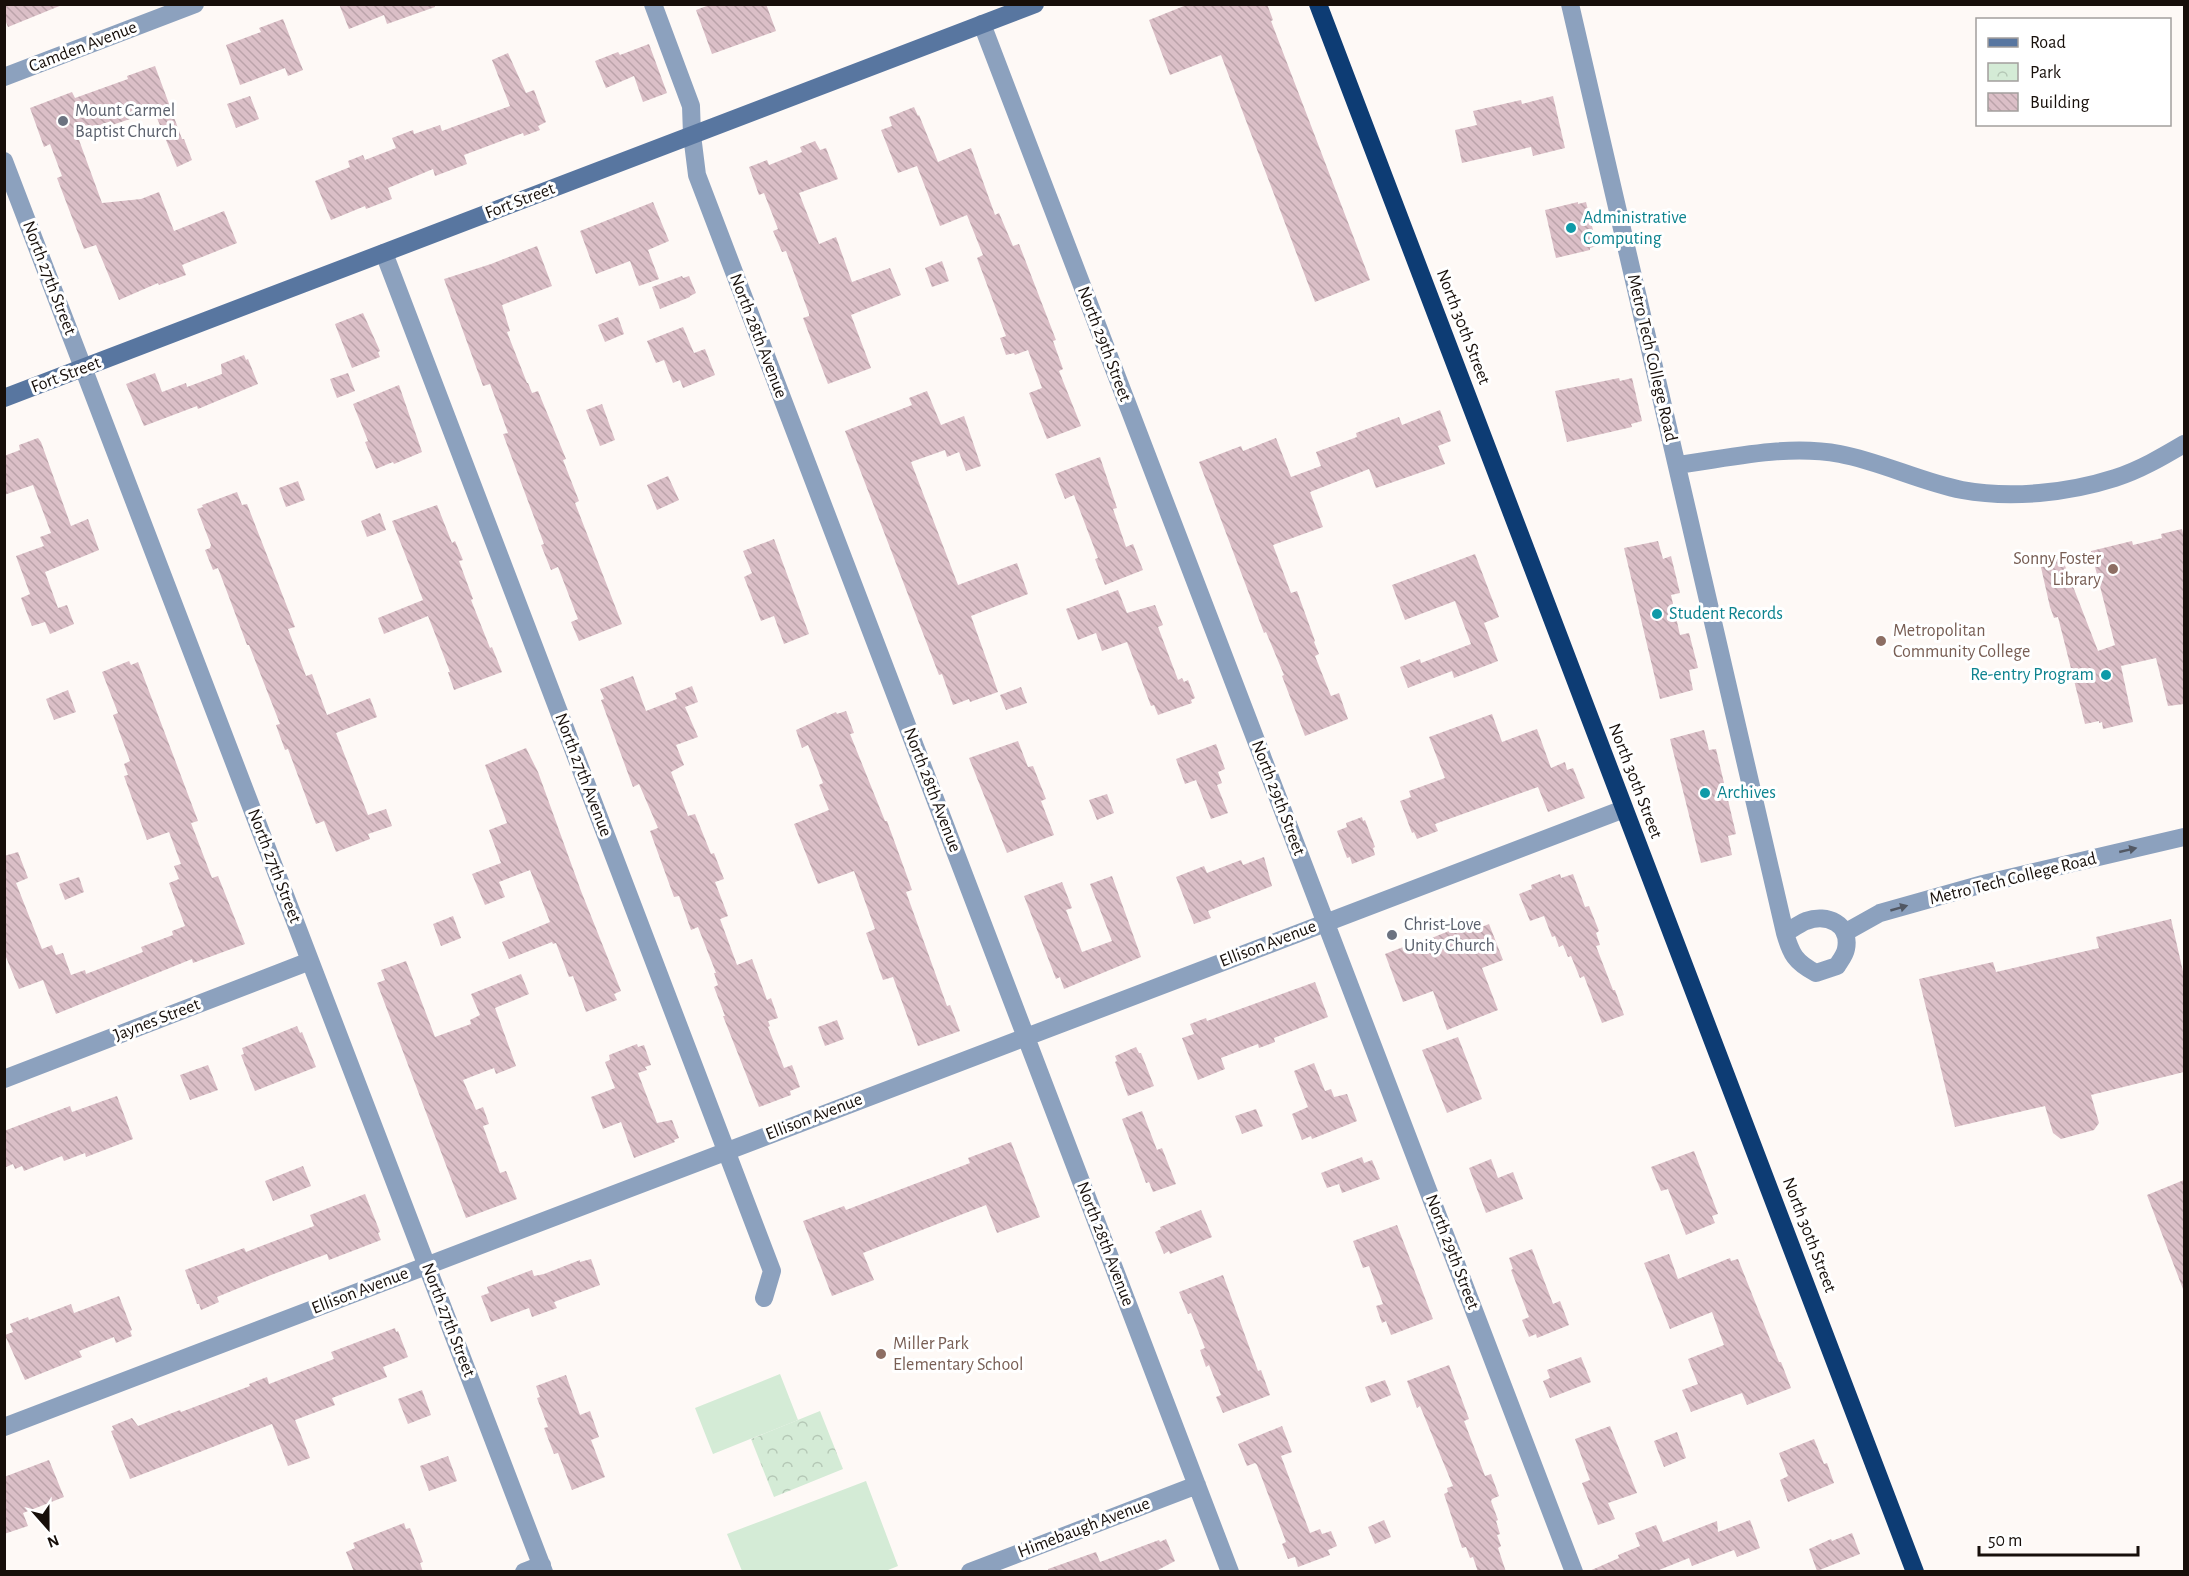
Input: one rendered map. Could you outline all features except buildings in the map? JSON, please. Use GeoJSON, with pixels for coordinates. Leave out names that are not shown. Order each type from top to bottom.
{"type":"FeatureCollection","features":[{"type":"Feature","properties":{"kind":"highway","name":"North 30th Street"},"geometry":{"type":"LineString","coordinates":[[1318,4],[1915,1572]]}},
{"type":"Feature","properties":{"kind":"street","name":"Camden Avenue"},"geometry":{"type":"LineString","coordinates":[[4,77],[195,4]]}},
{"type":"Feature","properties":{"kind":"street","name":"North 28th Avenue"},"geometry":{"type":"LineString","coordinates":[[653,4],[691,106],[697,175],[1230,1572]]}},
{"type":"Feature","properties":{"kind":"street","name":"Fort Street"},"geometry":{"type":"LineString","coordinates":[[4,398],[1035,4]]}},
{"type":"Feature","properties":{"kind":"street","name":"Metro Tech College Road"},"geometry":{"type":"LineString","coordinates":[[1570,4],[1790,951],[1801,965],[1816,973],[1837,966],[1846,950],[1846,932],[1880,913],[1983,884],[2184,837]]}},
{"type":"Feature","properties":{"kind":"street","name":"North 29th Street"},"geometry":{"type":"LineString","coordinates":[[982,24],[1574,1572]]}},
{"type":"Feature","properties":{"kind":"street","name":"North 27th Street"},"geometry":{"type":"LineString","coordinates":[[4,161],[543,1568]]}},
{"type":"Feature","properties":{"kind":"street","name":"North 27th Avenue"},"geometry":{"type":"LineString","coordinates":[[384,253],[772,1272],[764,1298]]}},
{"type":"Feature","properties":{"kind":"street","name":"Metro Tech College Road"},"geometry":{"type":"LineString","coordinates":[[1677,465],[1782,450],[1814,451],[1840,454],[1962,490],[2004,494],[2084,486],[2116,478],[2152,463],[2184,444]]}},
{"type":"Feature","properties":{"kind":"street","name":"Ellison Avenue"},"geometry":{"type":"LineString","coordinates":[[4,1427],[1624,809]]}},
{"type":"Feature","properties":{"kind":"street"},"geometry":{"type":"LineString","coordinates":[[1785,933],[1807,921],[1825,918],[1837,921],[1846,932]]}},
{"type":"Feature","properties":{"kind":"street","name":"Jaynes Street"},"geometry":{"type":"LineString","coordinates":[[6,1074],[310,961]]}},
{"type":"Feature","properties":{"kind":"street","name":"Himebaugh Avenue"},"geometry":{"type":"LineString","coordinates":[[970,1572],[1197,1485]]}},
{"type":"Feature","properties":{"kind":"street"},"geometry":{"type":"LineString","coordinates":[[524,1572],[543,1568]]}},
{"type":"Feature","properties":{"kind":"green space"},"geometry":{"type":"Polygon","coordinates":[[[780,1374],[798,1420],[713,1454],[695,1408],[780,1374]]]}},
{"type":"Feature","properties":{"kind":"green space"},"geometry":{"type":"Polygon","coordinates":[[[820,1411],[843,1469],[774,1497],[751,1439],[820,1411]]]}},
{"type":"Feature","properties":{"kind":"green space"},"geometry":{"type":"Polygon","coordinates":[[[866,1481],[898,1566],[883,1572],[742,1571],[727,1534],[866,1481]]]}},
{"type":"Feature","properties":{"kind":"place","name":"Mount Carmel Baptist Church"},"geometry":{"type":"Point","coordinates":[63,121]}},
{"type":"Feature","properties":{"kind":"place","name":"Administrative Computing"},"geometry":{"type":"Point","coordinates":[1571,228]}},
{"type":"Feature","properties":{"kind":"place","name":"Sonny Foster Library"},"geometry":{"type":"Point","coordinates":[2113,569]}},
{"type":"Feature","properties":{"kind":"place","name":"Student Records"},"geometry":{"type":"Point","coordinates":[1657,614]}},
{"type":"Feature","properties":{"kind":"place","name":"Metropolitan Community College"},"geometry":{"type":"Point","coordinates":[1881,641]}},
{"type":"Feature","properties":{"kind":"place","name":"Re-entry Program"},"geometry":{"type":"Point","coordinates":[2106,675]}},
{"type":"Feature","properties":{"kind":"place","name":"Archives"},"geometry":{"type":"Point","coordinates":[1705,793]}},
{"type":"Feature","properties":{"kind":"place","name":"Christ-Love Unity Church"},"geometry":{"type":"Point","coordinates":[1392,935]}},
{"type":"Feature","properties":{"kind":"place","name":"Miller Park Elementary School"},"geometry":{"type":"Point","coordinates":[881,1354]}}]}
